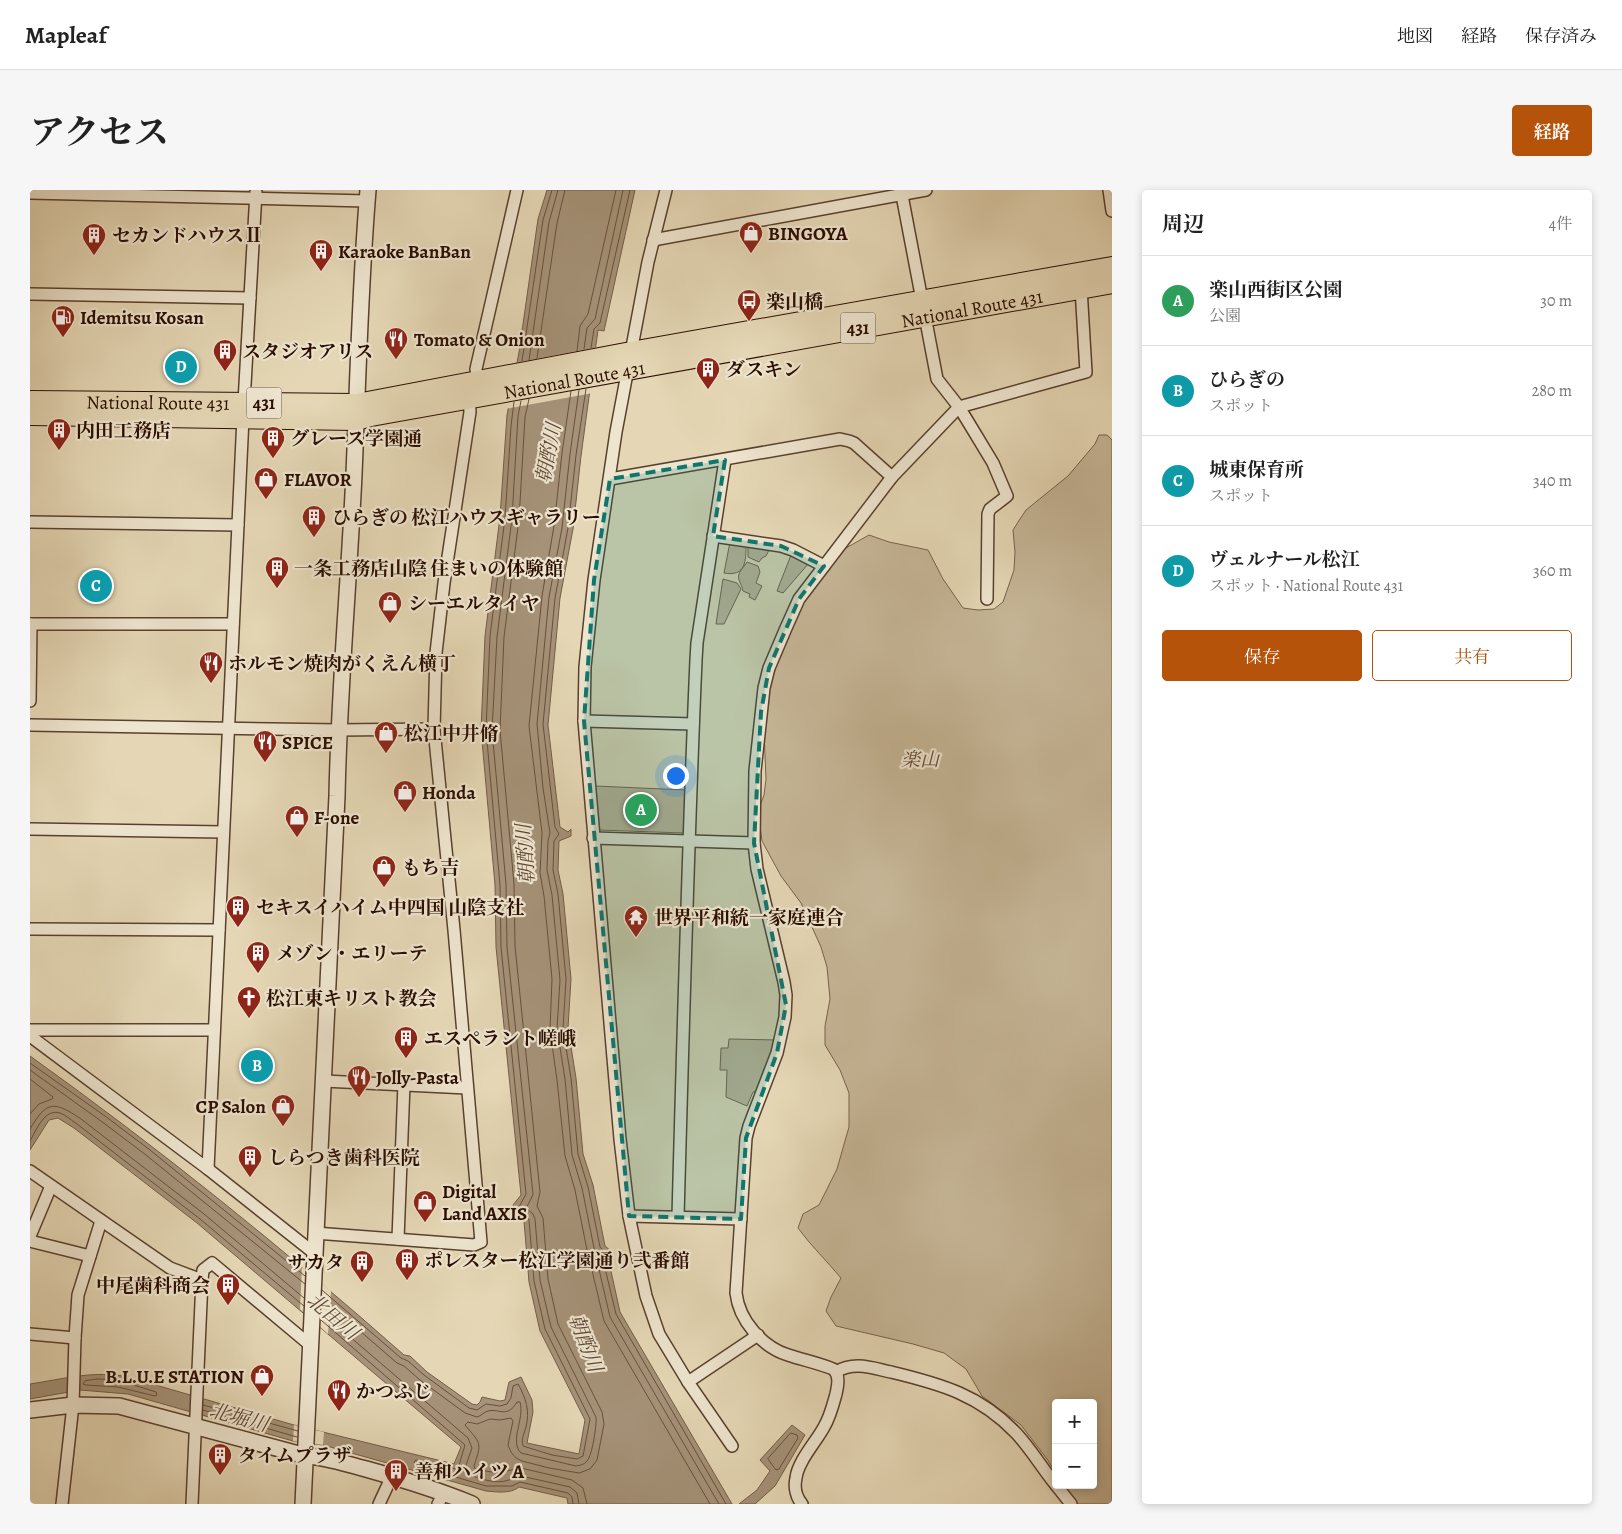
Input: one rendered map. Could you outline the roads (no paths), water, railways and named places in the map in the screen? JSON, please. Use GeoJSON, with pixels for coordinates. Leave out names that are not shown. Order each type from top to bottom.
{"type":"FeatureCollection","features":[{"type":"Feature","properties":{"kind":"highway","name":"National Route 431"},"geometry":{"type":"LineString","coordinates":[[30,401],[244,410],[356,412],[489,383],[607,365],[924,308],[1112,267]]}},
{"type":"Feature","properties":{"kind":"highway","name":"National Route 431"},"geometry":{"type":"LineString","coordinates":[[924,308],[1112,283]]}},
{"type":"Feature","properties":{"kind":"highway","name":"National Route 431"},"geometry":{"type":"LineString","coordinates":[[356,412],[371,416],[469,399],[489,383]]}},
{"type":"Feature","properties":{"kind":"highway","name":"National Route 431"},"geometry":{"type":"LineString","coordinates":[[30,415],[244,410]]}},
{"type":"Feature","properties":{"kind":"street"},"geometry":{"type":"LineString","coordinates":[[489,383],[476,369],[517,190]]}},
{"type":"Feature","properties":{"kind":"street"},"geometry":{"type":"LineString","coordinates":[[666,190],[648,262],[594,580],[585,667],[584,721],[620,1139],[629,1216],[646,1296],[659,1334],[688,1382],[732,1446]]}},
{"type":"Feature","properties":{"kind":"street"},"geometry":{"type":"LineString","coordinates":[[653,240],[901,192],[926,190]]}},
{"type":"Feature","properties":{"kind":"street"},"geometry":{"type":"LineString","coordinates":[[1109,190],[1112,211]]}},
{"type":"Feature","properties":{"kind":"street"},"geometry":{"type":"LineString","coordinates":[[901,192],[937,379],[959,407],[993,463],[1007,496],[990,509],[988,514],[987,599]]}},
{"type":"Feature","properties":{"kind":"street"},"geometry":{"type":"LineString","coordinates":[[30,193],[367,195],[354,485],[338,730],[324,1081],[303,1504]]}},
{"type":"Feature","properties":{"kind":"street"},"geometry":{"type":"LineString","coordinates":[[208,1169],[233,624],[256,194]]}},
{"type":"Feature","properties":{"kind":"street"},"geometry":{"type":"LineString","coordinates":[[802,1504],[797,1495],[796,1478],[800,1466],[825,1426],[833,1405],[838,1386],[836,1372],[828,1367],[779,1352],[758,1335],[743,1317],[737,1301],[735,1282],[746,1138],[777,1053],[784,1028],[786,1005],[784,982],[757,869],[754,843],[755,771],[761,712],[769,668],[799,599],[892,477],[959,407],[1086,372],[1081,288]]}},
{"type":"Feature","properties":{"kind":"street"},"geometry":{"type":"LineString","coordinates":[[30,294],[250,298]]}},
{"type":"Feature","properties":{"kind":"street"},"geometry":{"type":"LineString","coordinates":[[315,1233],[474,1245],[481,1242],[434,729],[436,653],[444,583],[470,412],[469,399]]}},
{"type":"Feature","properties":{"kind":"street"},"geometry":{"type":"LineString","coordinates":[[610,479],[846,440],[854,443],[892,477]]}},
{"type":"Feature","properties":{"kind":"street"},"geometry":{"type":"LineString","coordinates":[[678,1217],[688,841],[697,643],[726,460]]}},
{"type":"Feature","properties":{"kind":"street"},"geometry":{"type":"LineString","coordinates":[[30,522],[238,525]]}},
{"type":"Feature","properties":{"kind":"street"},"geometry":{"type":"LineString","coordinates":[[713,536],[781,546],[824,566]]}},
{"type":"Feature","properties":{"kind":"street"},"geometry":{"type":"LineString","coordinates":[[30,701],[31,624],[233,624]]}},
{"type":"Feature","properties":{"kind":"street"},"geometry":{"type":"LineString","coordinates":[[584,721],[693,724]]}},
{"type":"Feature","properties":{"kind":"street"},"geometry":{"type":"LineString","coordinates":[[30,725],[338,730],[434,729]]}},
{"type":"Feature","properties":{"kind":"street"},"geometry":{"type":"LineString","coordinates":[[30,829],[223,832]]}},
{"type":"Feature","properties":{"kind":"street"},"geometry":{"type":"LineString","coordinates":[[593,838],[754,843]]}},
{"type":"Feature","properties":{"kind":"street"},"geometry":{"type":"LineString","coordinates":[[30,929],[219,930]]}},
{"type":"Feature","properties":{"kind":"street"},"geometry":{"type":"LineString","coordinates":[[30,1030],[214,1030]]}},
{"type":"Feature","properties":{"kind":"street"},"geometry":{"type":"LineString","coordinates":[[30,1036],[208,1169],[314,1259]]}},
{"type":"Feature","properties":{"kind":"street"},"geometry":{"type":"LineString","coordinates":[[324,1081],[467,1088]]}},
{"type":"Feature","properties":{"kind":"street"},"geometry":{"type":"LineString","coordinates":[[398,1239],[404,1084]]}},
{"type":"Feature","properties":{"kind":"street"},"geometry":{"type":"LineString","coordinates":[[30,1171],[170,1268],[202,1280]]}},
{"type":"Feature","properties":{"kind":"street"},"geometry":{"type":"LineString","coordinates":[[30,1236],[51,1186]]}},
{"type":"Feature","properties":{"kind":"street"},"geometry":{"type":"LineString","coordinates":[[629,1216],[741,1219]]}},
{"type":"Feature","properties":{"kind":"street"},"geometry":{"type":"LineString","coordinates":[[62,1504],[74,1399],[78,1294],[101,1220]]}},
{"type":"Feature","properties":{"kind":"street"},"geometry":{"type":"LineString","coordinates":[[30,1241],[90,1256]]}},
{"type":"Feature","properties":{"kind":"street"},"geometry":{"type":"LineString","coordinates":[[192,1504],[203,1270],[212,1263],[310,1340]]}},
{"type":"Feature","properties":{"kind":"street"},"geometry":{"type":"LineString","coordinates":[[30,1334],[75,1338]]}},
{"type":"Feature","properties":{"kind":"street"},"geometry":{"type":"LineString","coordinates":[[688,1382],[758,1335]]}},
{"type":"Feature","properties":{"kind":"street"},"geometry":{"type":"LineString","coordinates":[[836,1372],[847,1366],[863,1366],[934,1382],[971,1398],[1001,1419],[1018,1435],[1052,1480]]}},
{"type":"Feature","properties":{"kind":"street"},"geometry":{"type":"LineString","coordinates":[[30,1410],[74,1399],[195,1421],[392,1476],[441,1498],[472,1504]]}},
{"type":"Feature","properties":{"kind":"street"},"geometry":{"type":"LineString","coordinates":[[379,1504],[392,1476]]}},
{"type":"Feature","properties":{"kind":"street"},"geometry":{"type":"LineString","coordinates":[[1059,1489],[1071,1504]]}},
{"type":"Feature","properties":{"kind":"water"},"geometry":{"type":"Polygon","coordinates":[[[547,190],[635,190],[604,331],[598,330],[573,529],[560,598],[548,725],[560,827],[568,832],[571,829],[571,836],[559,841],[558,870],[563,894],[571,979],[568,1028],[576,1078],[583,1154],[593,1185],[605,1246],[611,1251],[613,1258],[609,1262],[620,1312],[732,1504],[568,1504],[567,1498],[519,1487],[508,1492],[486,1491],[323,1445],[293,1441],[128,1394],[80,1390],[30,1399],[30,1384],[79,1376],[116,1375],[294,1425],[454,1464],[461,1447],[197,1223],[74,1128],[58,1118],[49,1120],[30,1150],[30,1056],[221,1201],[404,1355],[410,1356],[427,1372],[472,1404],[477,1405],[482,1397],[500,1401],[505,1400],[509,1382],[521,1377],[532,1400],[533,1412],[527,1443],[579,1454],[585,1420],[540,1331],[529,1282],[524,1221],[516,1216],[513,1205],[521,1195],[496,947],[495,885],[481,730],[485,636],[500,517],[507,415],[519,352],[538,219],[547,190]]]}},
{"type":"Feature","properties":{"kind":"water"},"geometry":{"type":"Polygon","coordinates":[[[792,1425],[805,1435],[775,1486],[755,1504],[739,1504],[757,1490],[770,1471],[760,1460],[792,1425]]]}},
{"type":"Feature","properties":{"kind":"place","name":"BINGOYA"},"geometry":{"type":"Point","coordinates":[751,254]}},
{"type":"Feature","properties":{"kind":"place","name":"セカンドハウスⅡ"},"geometry":{"type":"Point","coordinates":[94,256]}},
{"type":"Feature","properties":{"kind":"place","name":"Karaoke BanBan"},"geometry":{"type":"Point","coordinates":[321,272]}},
{"type":"Feature","properties":{"kind":"place","name":"楽山橋"},"geometry":{"type":"Point","coordinates":[749,322]}},
{"type":"Feature","properties":{"kind":"place","name":"Idemitsu Kosan"},"geometry":{"type":"Point","coordinates":[63,338]}},
{"type":"Feature","properties":{"kind":"place","name":"Tomato & Onion"},"geometry":{"type":"Point","coordinates":[396,360]}},
{"type":"Feature","properties":{"kind":"place","name":"ヴェルナール松江"},"geometry":{"type":"Point","coordinates":[181,367]}},
{"type":"Feature","properties":{"kind":"place","name":"スタジオアリス"},"geometry":{"type":"Point","coordinates":[225,372]}},
{"type":"Feature","properties":{"kind":"place","name":"ダスキン"},"geometry":{"type":"Point","coordinates":[708,390]}},
{"type":"Feature","properties":{"kind":"place","name":"内田工務店"},"geometry":{"type":"Point","coordinates":[59,451]}},
{"type":"Feature","properties":{"kind":"place","name":"グレース学園通"},"geometry":{"type":"Point","coordinates":[273,459]}},
{"type":"Feature","properties":{"kind":"place","name":"FLAVOR"},"geometry":{"type":"Point","coordinates":[266,500]}},
{"type":"Feature","properties":{"kind":"place","name":"ひらぎの 松江ハウスギャラリー"},"geometry":{"type":"Point","coordinates":[314,538]}},
{"type":"Feature","properties":{"kind":"place","name":"城東保育所"},"geometry":{"type":"Point","coordinates":[96,586]}},
{"type":"Feature","properties":{"kind":"place","name":"一条工務店山陰 住まいの体験館"},"geometry":{"type":"Point","coordinates":[277,589]}},
{"type":"Feature","properties":{"kind":"place","name":"シーエルタイヤ"},"geometry":{"type":"Point","coordinates":[390,624]}},
{"type":"Feature","properties":{"kind":"place","name":"ホルモン焼肉がくえん横丁"},"geometry":{"type":"Point","coordinates":[211,684]}},
{"type":"Feature","properties":{"kind":"place","name":"松江中井脩"},"geometry":{"type":"Point","coordinates":[386,754]}},
{"type":"Feature","properties":{"kind":"place","name":"SPICE"},"geometry":{"type":"Point","coordinates":[265,763]}},
{"type":"Feature","properties":{"kind":"place","name":"楽山西街区公園"},"geometry":{"type":"Point","coordinates":[641,810]}},
{"type":"Feature","properties":{"kind":"place","name":"Honda"},"geometry":{"type":"Point","coordinates":[405,813]}},
{"type":"Feature","properties":{"kind":"place","name":"F-one"},"geometry":{"type":"Point","coordinates":[297,838]}},
{"type":"Feature","properties":{"kind":"place","name":"もち吉"},"geometry":{"type":"Point","coordinates":[384,888]}},
{"type":"Feature","properties":{"kind":"place","name":"セキスイハイム中四国 山陰支社"},"geometry":{"type":"Point","coordinates":[238,928]}},
{"type":"Feature","properties":{"kind":"place","name":"世界平和統一家庭連合"},"geometry":{"type":"Point","coordinates":[636,938]}},
{"type":"Feature","properties":{"kind":"place","name":"メゾン・エリーテ"},"geometry":{"type":"Point","coordinates":[258,974]}},
{"type":"Feature","properties":{"kind":"place","name":"松江東キリスト教会"},"geometry":{"type":"Point","coordinates":[249,1019]}},
{"type":"Feature","properties":{"kind":"place","name":"エスペラント嵯峨"},"geometry":{"type":"Point","coordinates":[406,1059]}},
{"type":"Feature","properties":{"kind":"place","name":"ひらぎの"},"geometry":{"type":"Point","coordinates":[257,1066]}},
{"type":"Feature","properties":{"kind":"place","name":"Jolly-Pasta"},"geometry":{"type":"Point","coordinates":[359,1098]}},
{"type":"Feature","properties":{"kind":"place","name":"CP Salon"},"geometry":{"type":"Point","coordinates":[283,1127]}},
{"type":"Feature","properties":{"kind":"place","name":"しらつき歯科医院"},"geometry":{"type":"Point","coordinates":[250,1178]}},
{"type":"Feature","properties":{"kind":"place","name":"Digital Land AXIS"},"geometry":{"type":"Point","coordinates":[425,1223]}},
{"type":"Feature","properties":{"kind":"place","name":"ポレスター松江学園通り弐番館"},"geometry":{"type":"Point","coordinates":[407,1281]}},
{"type":"Feature","properties":{"kind":"place","name":"サカタ"},"geometry":{"type":"Point","coordinates":[362,1283]}},
{"type":"Feature","properties":{"kind":"place","name":"中尾歯科商会"},"geometry":{"type":"Point","coordinates":[228,1306]}},
{"type":"Feature","properties":{"kind":"place","name":"B.L.U.E STATION"},"geometry":{"type":"Point","coordinates":[262,1397]}},
{"type":"Feature","properties":{"kind":"place","name":"かつふじ"},"geometry":{"type":"Point","coordinates":[339,1412]}},
{"type":"Feature","properties":{"kind":"place","name":"タイムプラザ"},"geometry":{"type":"Point","coordinates":[220,1476]}},
{"type":"Feature","properties":{"kind":"place","name":"善和ハイツ A"},"geometry":{"type":"Point","coordinates":[396,1492]}},
{"type":"Feature","properties":{"kind":"water label","name":"朝酌川"},"geometry":{"type":"Point","coordinates":[548,453]}},
{"type":"Feature","properties":{"kind":"water label","name":"朝酌川"},"geometry":{"type":"Point","coordinates":[525,854]}},
{"type":"Feature","properties":{"kind":"water label","name":"北田川"},"geometry":{"type":"Point","coordinates":[333,1316]}},
{"type":"Feature","properties":{"kind":"water label","name":"朝酌川"},"geometry":{"type":"Point","coordinates":[586,1343]}},
{"type":"Feature","properties":{"kind":"water label","name":"北堀川"},"geometry":{"type":"Point","coordinates":[239,1417]}},
{"type":"Feature","properties":{"kind":"park label","name":"楽山"},"geometry":{"type":"Point","coordinates":[920,759]}}]}
